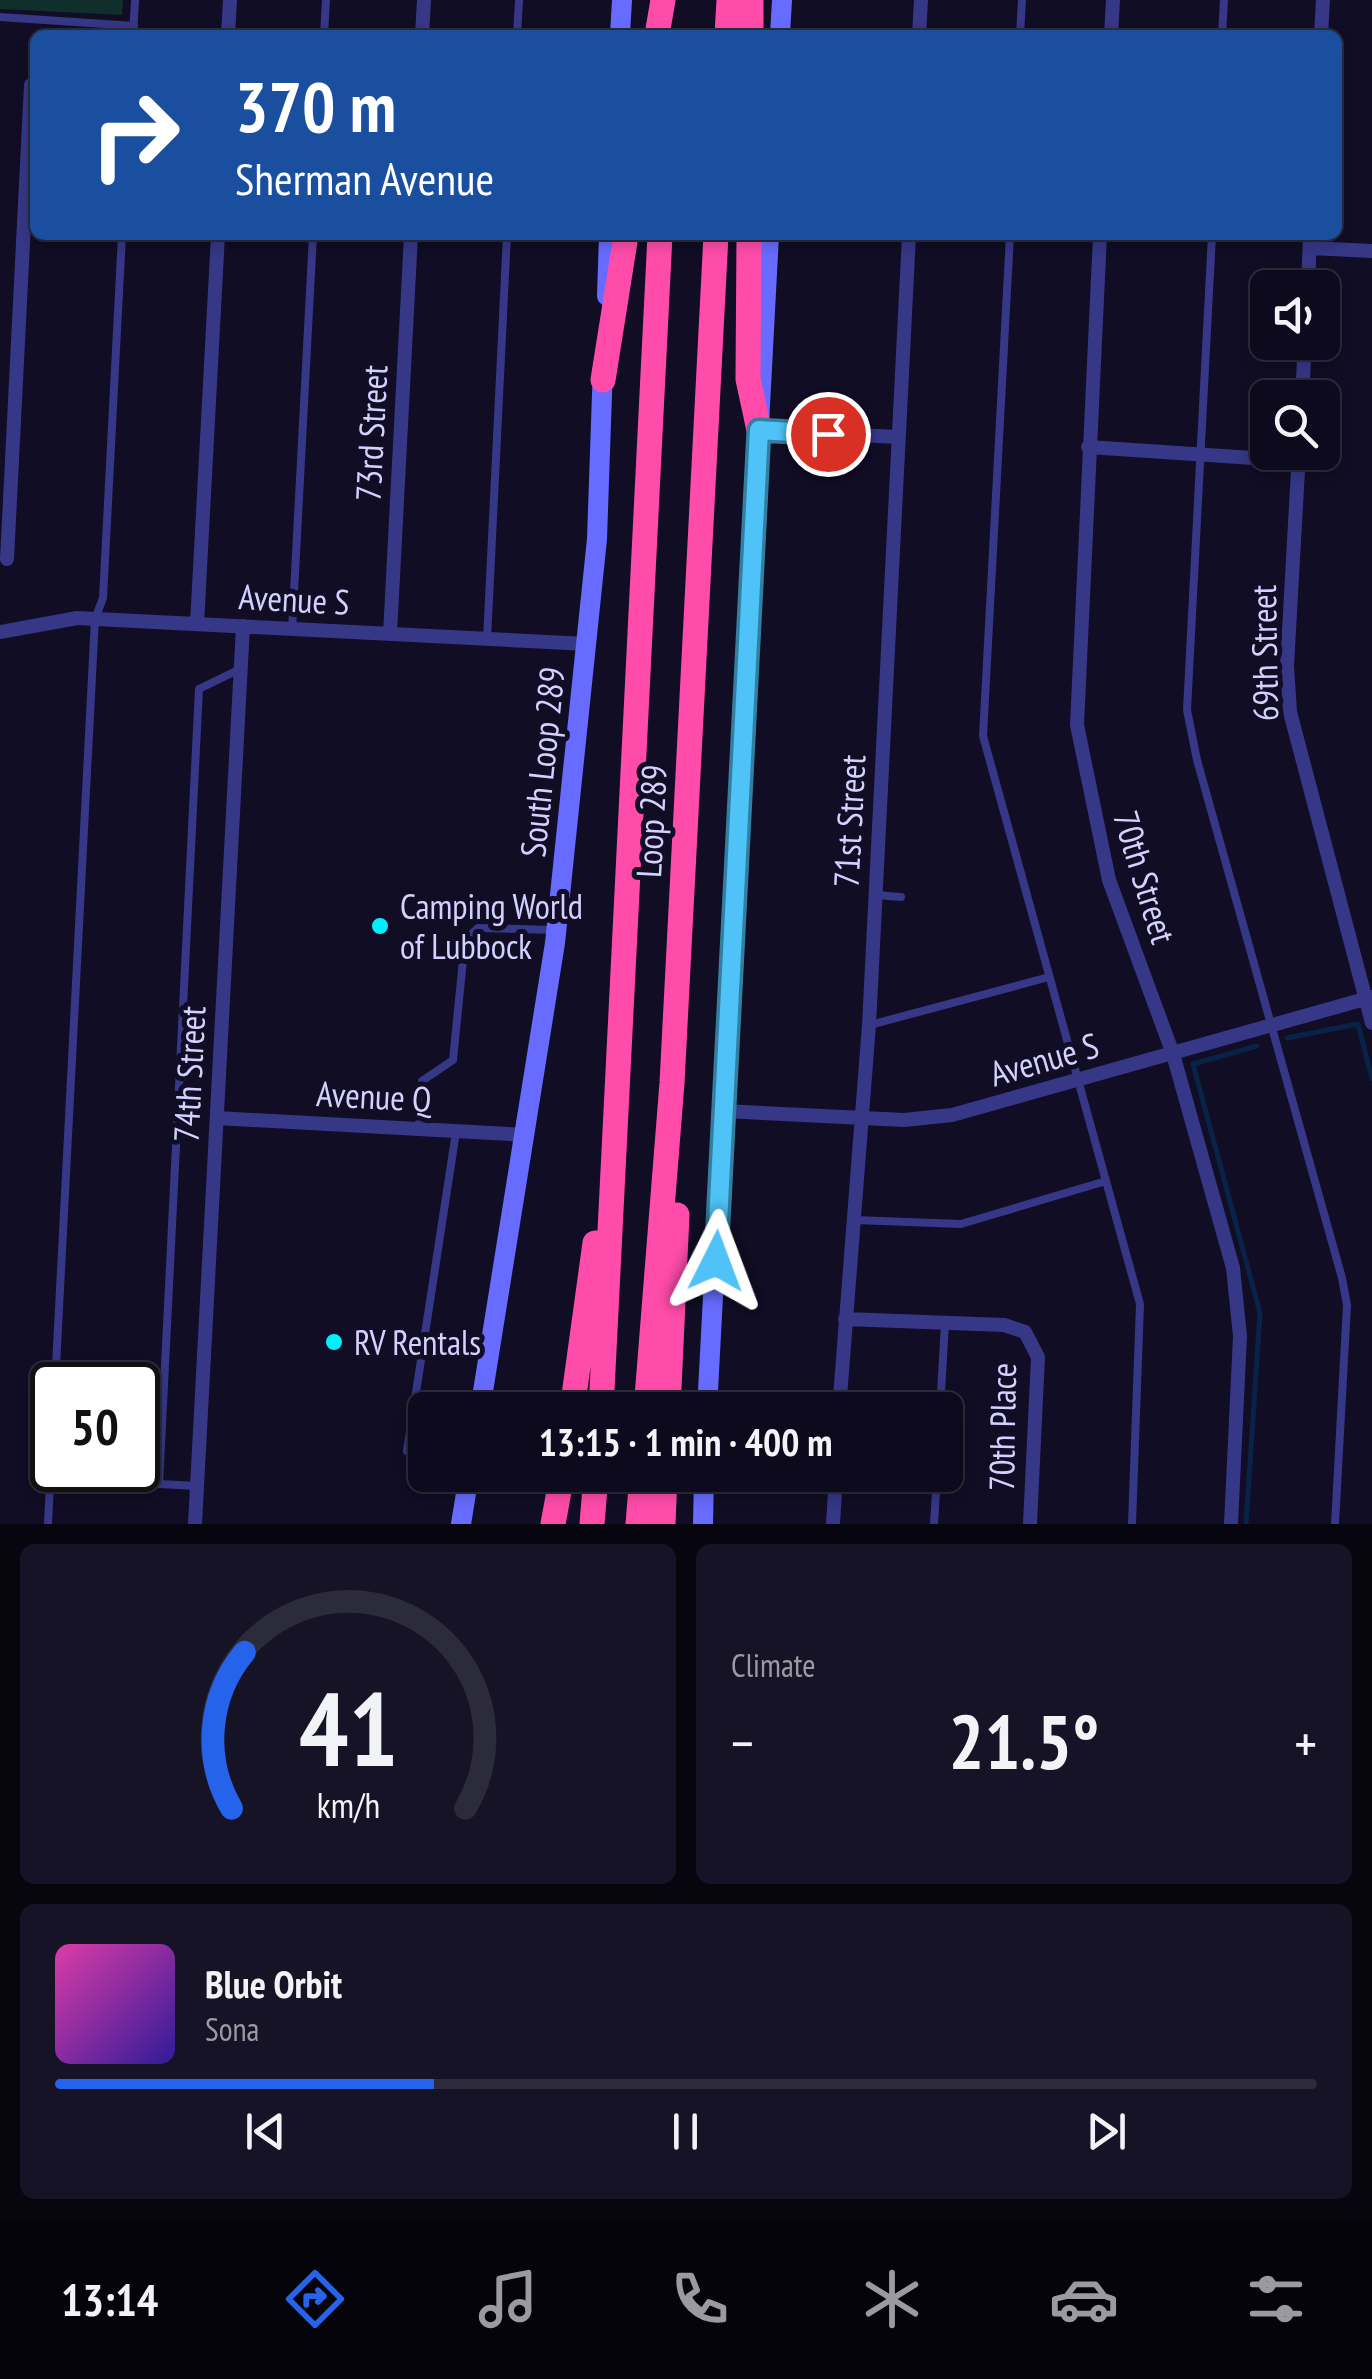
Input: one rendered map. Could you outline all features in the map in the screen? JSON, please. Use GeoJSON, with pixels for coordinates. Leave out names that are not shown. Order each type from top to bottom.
{"type":"FeatureCollection","features":[{"type":"Feature","properties":{"kind":"highway"},"geometry":{"type":"LineString","coordinates":[[657,30],[662,0]]}},
{"type":"Feature","properties":{"kind":"highway"},"geometry":{"type":"LineString","coordinates":[[672,30],[674,0]]}},
{"type":"Feature","properties":{"kind":"highway"},"geometry":{"type":"LineString","coordinates":[[727,30],[729,0]]}},
{"type":"Feature","properties":{"kind":"highway"},"geometry":{"type":"LineString","coordinates":[[751,0],[751,30]]}},
{"type":"Feature","properties":{"kind":"highway"},"geometry":{"type":"LineString","coordinates":[[603,380],[625,240]]}},
{"type":"Feature","properties":{"kind":"highway","name":"Loop 289"},"geometry":{"type":"LineString","coordinates":[[602,1392],[660,240]]}},
{"type":"Feature","properties":{"kind":"highway","name":"Loop 289"},"geometry":{"type":"LineString","coordinates":[[647,1392],[672,1083],[716,240]]}},
{"type":"Feature","properties":{"kind":"highway"},"geometry":{"type":"LineString","coordinates":[[749,240],[748,378],[759,430]]}},
{"type":"Feature","properties":{"kind":"highway"},"geometry":{"type":"LineString","coordinates":[[574,1392],[617,1064]]}},
{"type":"Feature","properties":{"kind":"highway"},"geometry":{"type":"LineString","coordinates":[[669,1392],[681,1132],[672,1083]]}},
{"type":"Feature","properties":{"kind":"highway"},"geometry":{"type":"LineString","coordinates":[[553,1524],[559,1492]]}},
{"type":"Feature","properties":{"kind":"highway"},"geometry":{"type":"LineString","coordinates":[[592,1524],[595,1492]]}},
{"type":"Feature","properties":{"kind":"highway"},"geometry":{"type":"LineString","coordinates":[[638,1524],[641,1492]]}},
{"type":"Feature","properties":{"kind":"highway"},"geometry":{"type":"LineString","coordinates":[[663,1524],[664,1492]]}},
{"type":"Feature","properties":{"kind":"main road"},"geometry":{"type":"LineString","coordinates":[[620,30],[622,0]]}},
{"type":"Feature","properties":{"kind":"main road"},"geometry":{"type":"LineString","coordinates":[[780,30],[782,0]]}},
{"type":"Feature","properties":{"kind":"main road","name":"South Loop 289"},"geometry":{"type":"LineString","coordinates":[[483,1392],[527,1135],[556,930],[597,540],[610,240]]}},
{"type":"Feature","properties":{"kind":"main road"},"geometry":{"type":"LineString","coordinates":[[708,1392],[770,240]]}},
{"type":"Feature","properties":{"kind":"main road"},"geometry":{"type":"LineString","coordinates":[[461,1524],[467,1492]]}},
{"type":"Feature","properties":{"kind":"main road"},"geometry":{"type":"LineString","coordinates":[[703,1524],[704,1492]]}},
{"type":"Feature","properties":{"kind":"street"},"geometry":{"type":"LineString","coordinates":[[228,30],[230,0]]}},
{"type":"Feature","properties":{"kind":"street"},"geometry":{"type":"LineString","coordinates":[[422,30],[424,0]]}},
{"type":"Feature","properties":{"kind":"street"},"geometry":{"type":"LineString","coordinates":[[919,30],[921,0]]}},
{"type":"Feature","properties":{"kind":"street"},"geometry":{"type":"LineString","coordinates":[[1111,30],[1112,0]]}},
{"type":"Feature","properties":{"kind":"street"},"geometry":{"type":"LineString","coordinates":[[1322,30],[1324,0]]}},
{"type":"Feature","properties":{"kind":"street"},"geometry":{"type":"LineString","coordinates":[[7,559],[30,85]]}},
{"type":"Feature","properties":{"kind":"street"},"geometry":{"type":"LineString","coordinates":[[198,624],[218,240]]}},
{"type":"Feature","properties":{"kind":"street","name":"73rd Street"},"geometry":{"type":"LineString","coordinates":[[390,634],[412,240]]}},
{"type":"Feature","properties":{"kind":"street","name":"71st Street"},"geometry":{"type":"LineString","coordinates":[[840,1392],[870,1025],[908,240]]}},
{"type":"Feature","properties":{"kind":"street","name":"70th Street"},"geometry":{"type":"LineString","coordinates":[[1100,240],[1076,725],[1110,880],[1172,1054],[1237,1293],[1240,1336],[1231,1524]]}},
{"type":"Feature","properties":{"kind":"street"},"geometry":{"type":"LineString","coordinates":[[1309,270],[1310,242],[1372,251]]}},
{"type":"Feature","properties":{"kind":"street"},"geometry":{"type":"LineString","coordinates":[[0,322],[18,323]]}},
{"type":"Feature","properties":{"kind":"street"},"geometry":{"type":"LineString","coordinates":[[759,430],[898,438]]}},
{"type":"Feature","properties":{"kind":"street"},"geometry":{"type":"LineString","coordinates":[[1088,448],[1250,456]]}},
{"type":"Feature","properties":{"kind":"street","name":"69th Street"},"geometry":{"type":"LineString","coordinates":[[1298,470],[1287,666],[1290,712],[1369,998],[1372,1024]]}},
{"type":"Feature","properties":{"kind":"street","name":"Avenue S"},"geometry":{"type":"LineString","coordinates":[[0,632],[50,621],[95,619],[587,644]]}},
{"type":"Feature","properties":{"kind":"street","name":"74th Street"},"geometry":{"type":"LineString","coordinates":[[195,1524],[243,626]]}},
{"type":"Feature","properties":{"kind":"street","name":"Avenue S"},"geometry":{"type":"LineString","coordinates":[[724,1112],[863,1118],[952,1116],[1369,998]]}},
{"type":"Feature","properties":{"kind":"street","name":"Avenue Q"},"geometry":{"type":"LineString","coordinates":[[217,1118],[527,1135]]}},
{"type":"Feature","properties":{"kind":"street"},"geometry":{"type":"LineString","coordinates":[[844,1319],[945,1323]]}},
{"type":"Feature","properties":{"kind":"street","name":"70th Place"},"geometry":{"type":"LineString","coordinates":[[945,1323],[1004,1325],[1024,1332],[1038,1357],[1030,1524]]}},
{"type":"Feature","properties":{"kind":"street"},"geometry":{"type":"LineString","coordinates":[[833,1524],[835,1492]]}},
{"type":"Feature","properties":{"kind":"lane"},"geometry":{"type":"LineString","coordinates":[[0,17],[133,30],[135,0]]}},
{"type":"Feature","properties":{"kind":"lane"},"geometry":{"type":"LineString","coordinates":[[324,30],[326,0]]}},
{"type":"Feature","properties":{"kind":"lane"},"geometry":{"type":"LineString","coordinates":[[518,30],[519,0]]}},
{"type":"Feature","properties":{"kind":"lane"},"geometry":{"type":"LineString","coordinates":[[1020,30],[1022,0]]}},
{"type":"Feature","properties":{"kind":"lane"},"geometry":{"type":"LineString","coordinates":[[1222,30],[1224,0]]}},
{"type":"Feature","properties":{"kind":"lane"},"geometry":{"type":"LineString","coordinates":[[57,1362],[95,619],[102,598],[122,240]]}},
{"type":"Feature","properties":{"kind":"lane"},"geometry":{"type":"LineString","coordinates":[[292,629],[313,240]]}},
{"type":"Feature","properties":{"kind":"lane"},"geometry":{"type":"LineString","coordinates":[[487,639],[507,240]]}},
{"type":"Feature","properties":{"kind":"lane"},"geometry":{"type":"LineString","coordinates":[[1010,240],[984,736],[1140,1304],[1132,1524]]}},
{"type":"Feature","properties":{"kind":"lane"},"geometry":{"type":"LineString","coordinates":[[1212,240],[1187,710],[1346,1305],[1335,1524]]}},
{"type":"Feature","properties":{"kind":"lane"},"geometry":{"type":"LineString","coordinates":[[197,1486],[159,1484],[199,689],[240,669]]}},
{"type":"Feature","properties":{"kind":"lane"},"geometry":{"type":"LineString","coordinates":[[875,895],[901,896]]}},
{"type":"Feature","properties":{"kind":"lane"},"geometry":{"type":"LineString","coordinates":[[420,1129],[422,1081],[453,1060],[465,940],[478,928],[556,930]]}},
{"type":"Feature","properties":{"kind":"lane"},"geometry":{"type":"LineString","coordinates":[[870,1025],[1049,977]]}},
{"type":"Feature","properties":{"kind":"lane"},"geometry":{"type":"LineString","coordinates":[[416,1392],[456,1131]]}},
{"type":"Feature","properties":{"kind":"lane"},"geometry":{"type":"LineString","coordinates":[[855,1220],[961,1224],[1106,1182]]}},
{"type":"Feature","properties":{"kind":"lane"},"geometry":{"type":"LineString","coordinates":[[941,1392],[945,1323]]}},
{"type":"Feature","properties":{"kind":"lane"},"geometry":{"type":"LineString","coordinates":[[48,1524],[50,1492]]}},
{"type":"Feature","properties":{"kind":"lane"},"geometry":{"type":"LineString","coordinates":[[934,1524],[936,1492]]}},
{"type":"Feature","properties":{"kind":"green space"},"geometry":{"type":"Polygon","coordinates":[[[0,0],[123,0],[122,15],[0,9],[0,0]]]}},
{"type":"Feature","properties":{"kind":"waterway"},"geometry":{"type":"LineString","coordinates":[[1287,1038],[1358,1024],[1372,1079]]}},
{"type":"Feature","properties":{"kind":"waterway"},"geometry":{"type":"LineString","coordinates":[[1246,1524],[1260,1313],[1193,1064],[1257,1046]]}},
{"type":"Feature","properties":{"kind":"place","name":"Camping World of Lubbock"},"geometry":{"type":"Point","coordinates":[380,926]}},
{"type":"Feature","properties":{"kind":"place","name":"RV Rentals"},"geometry":{"type":"Point","coordinates":[334,1342]}},
{"type":"Feature","properties":{"kind":"route"},"geometry":{"type":"LineString","coordinates":[[716,1261],[759,430],[828,434]]}}]}
